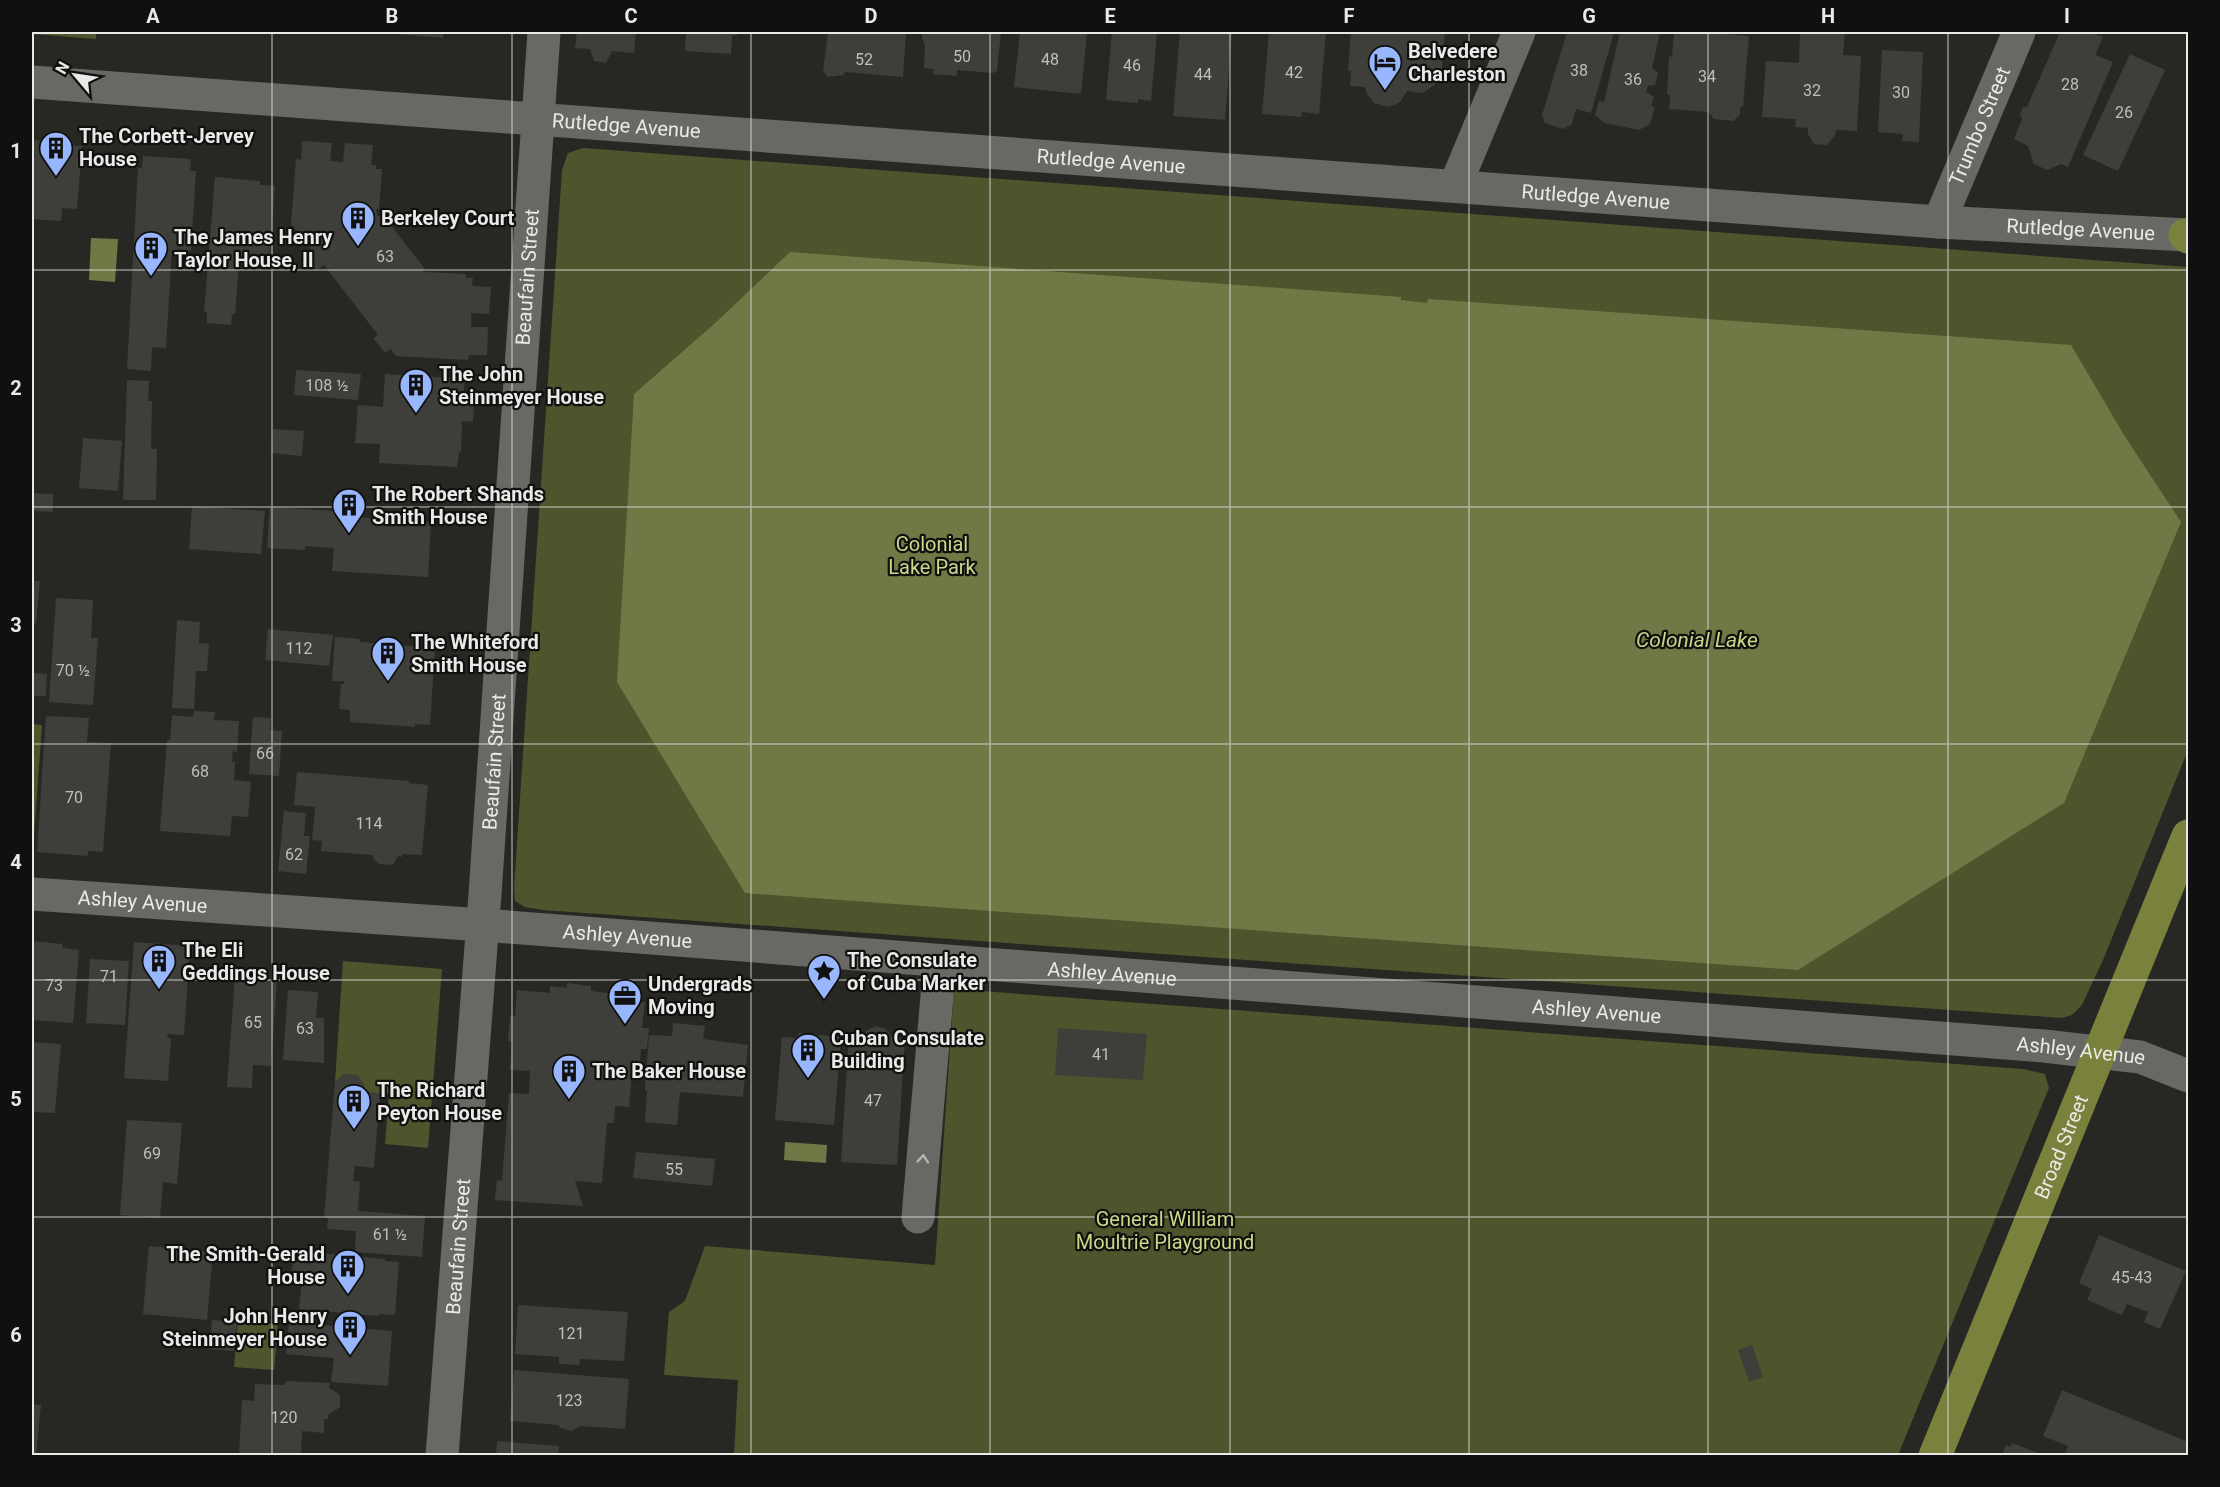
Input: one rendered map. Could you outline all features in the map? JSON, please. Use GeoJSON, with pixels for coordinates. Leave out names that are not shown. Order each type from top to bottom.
{"type":"FeatureCollection","features":[{"type":"Feature","properties":{"kind":"main road","name":"Broad Street"},"geometry":{"type":"LineString","coordinates":[[1935,1455],[2188,836]]}},
{"type":"Feature","properties":{"kind":"street","name":"Beaufain Street"},"geometry":{"type":"LineString","coordinates":[[442,1455],[483,925],[544,32]]}},
{"type":"Feature","properties":{"kind":"street"},"geometry":{"type":"LineString","coordinates":[[1455,186],[1519,32]]}},
{"type":"Feature","properties":{"kind":"street","name":"Trumbo Street"},"geometry":{"type":"LineString","coordinates":[[1939,222],[2019,32]]}},
{"type":"Feature","properties":{"kind":"street","name":"Rutledge Avenue"},"geometry":{"type":"LineString","coordinates":[[32,82],[1939,222],[2187,236]]}},
{"type":"Feature","properties":{"kind":"street","name":"Ashley Avenue"},"geometry":{"type":"LineString","coordinates":[[32,894],[483,925],[2100,1051],[2140,1057],[2188,1076]]}},
{"type":"Feature","properties":{"kind":"street"},"geometry":{"type":"LineString","coordinates":[[918,1217],[940,961]]}},
{"type":"Feature","properties":{"kind":"green space"},"geometry":{"type":"Polygon","coordinates":[[[32,32],[96,32],[96,39],[32,34],[32,32]]]}},
{"type":"Feature","properties":{"kind":"green space","name":"Colonial Lake"},"geometry":{"type":"Polygon","coordinates":[[[583,148],[2188,267],[2188,750],[2103,960],[2082,1005],[2072,1015],[2062,1018],[525,907],[515,901],[514,888],[562,170],[568,153],[583,148]]]}},
{"type":"Feature","properties":{"kind":"green space"},"geometry":{"type":"Polygon","coordinates":[[[32,724],[42,725],[33,850],[32,850],[32,724]]]}},
{"type":"Feature","properties":{"kind":"green space"},"geometry":{"type":"Polygon","coordinates":[[[343,961],[442,969],[428,1148],[385,1144],[389,1094],[363,1092],[364,1085],[357,1075],[344,1074],[335,1082],[343,961]]]}},
{"type":"Feature","properties":{"kind":"green space","name":"General William Moultrie Playground"},"geometry":{"type":"Polygon","coordinates":[[[954,989],[2023,1069],[2045,1074],[2049,1088],[1898,1455],[734,1455],[738,1380],[664,1375],[669,1312],[685,1301],[705,1246],[935,1265],[954,989]]]}},
{"type":"Feature","properties":{"kind":"green space"},"geometry":{"type":"Polygon","coordinates":[[[238,1320],[278,1324],[274,1370],[234,1367],[238,1320]]]}},
{"type":"Feature","properties":{"kind":"water"},"geometry":{"type":"Polygon","coordinates":[[[91,238],[118,239],[115,282],[89,280],[91,238]]]}},
{"type":"Feature","properties":{"kind":"water","name":"Colonial Lake"},"geometry":{"type":"Polygon","coordinates":[[[790,252],[1401,297],[1401,300],[1427,303],[1428,299],[2071,345],[2124,435],[2181,522],[2064,803],[1798,970],[745,893],[617,682],[634,394],[713,325],[790,252]]]}},
{"type":"Feature","properties":{"kind":"water"},"geometry":{"type":"Polygon","coordinates":[[[785,1142],[827,1145],[826,1163],[784,1160],[785,1142]]]}},
{"type":"Feature","properties":{"kind":"building"},"geometry":{"type":"Polygon","coordinates":[[[386,32],[444,32],[443,38],[386,32]]]}},
{"type":"Feature","properties":{"kind":"building"},"geometry":{"type":"Polygon","coordinates":[[[577,32],[636,32],[634,53],[612,51],[606,63],[594,61],[590,49],[575,48],[577,32]]]}},
{"type":"Feature","properties":{"kind":"building"},"geometry":{"type":"Polygon","coordinates":[[[686,32],[737,32],[737,36],[732,35],[731,54],[685,51],[686,32]]]}},
{"type":"Feature","properties":{"kind":"building"},"geometry":{"type":"Polygon","coordinates":[[[828,32],[906,32],[903,77],[845,72],[844,75],[828,77],[823,71],[828,32]]]}},
{"type":"Feature","properties":{"kind":"building"},"geometry":{"type":"Polygon","coordinates":[[[922,32],[1001,32],[997,71],[993,73],[957,70],[957,76],[933,74],[934,69],[924,68],[925,45],[922,32]]]}},
{"type":"Feature","properties":{"kind":"building"},"geometry":{"type":"Polygon","coordinates":[[[1020,32],[1087,32],[1081,94],[1014,87],[1020,32]]]}},
{"type":"Feature","properties":{"kind":"building"},"geometry":{"type":"Polygon","coordinates":[[[1112,32],[1157,32],[1151,101],[1138,99],[1138,103],[1106,100],[1112,32]]]}},
{"type":"Feature","properties":{"kind":"building"},"geometry":{"type":"Polygon","coordinates":[[[1180,32],[1232,32],[1225,120],[1173,116],[1180,32]]]}},
{"type":"Feature","properties":{"kind":"building"},"geometry":{"type":"Polygon","coordinates":[[[1269,32],[1326,32],[1319,114],[1302,112],[1301,117],[1262,114],[1269,32]]]}},
{"type":"Feature","properties":{"kind":"building"},"geometry":{"type":"Polygon","coordinates":[[[1351,32],[1445,32],[1441,77],[1437,77],[1437,83],[1423,93],[1407,91],[1400,102],[1394,105],[1387,107],[1374,103],[1365,87],[1350,86],[1351,71],[1348,71],[1351,32]]]}},
{"type":"Feature","properties":{"kind":"building"},"geometry":{"type":"Polygon","coordinates":[[[1567,32],[1614,32],[1591,113],[1576,109],[1572,124],[1563,129],[1545,123],[1542,115],[1567,32]]]}},
{"type":"Feature","properties":{"kind":"building"},"geometry":{"type":"Polygon","coordinates":[[[1620,32],[1660,32],[1652,68],[1658,73],[1655,85],[1648,86],[1646,92],[1654,97],[1651,106],[1655,107],[1650,124],[1639,130],[1605,123],[1595,115],[1599,101],[1604,102],[1620,32]]]}},
{"type":"Feature","properties":{"kind":"building"},"geometry":{"type":"Polygon","coordinates":[[[1674,32],[1717,32],[1749,36],[1743,107],[1740,106],[1740,115],[1733,121],[1714,119],[1708,112],[1669,109],[1670,95],[1667,95],[1669,57],[1672,56],[1674,32]]]}},
{"type":"Feature","properties":{"kind":"building"},"geometry":{"type":"Polygon","coordinates":[[[1782,32],[1845,32],[1843,55],[1861,56],[1857,131],[1836,130],[1827,145],[1814,144],[1808,134],[1808,128],[1795,127],[1796,119],[1762,117],[1766,61],[1799,63],[1800,34],[1782,32]]]}},
{"type":"Feature","properties":{"kind":"building"},"geometry":{"type":"Polygon","coordinates":[[[2060,32],[2090,32],[2103,37],[2095,55],[2113,62],[2068,167],[2061,164],[2047,170],[2034,164],[2028,146],[2014,139],[2022,119],[2020,115],[2023,107],[2027,107],[2060,32]]]}},
{"type":"Feature","properties":{"kind":"building"},"geometry":{"type":"Polygon","coordinates":[[[1882,50],[1923,52],[1919,142],[1902,141],[1903,134],[1878,132],[1882,50]]]}},
{"type":"Feature","properties":{"kind":"building"},"geometry":{"type":"Polygon","coordinates":[[[2130,54],[2165,70],[2118,171],[2083,155],[2130,54]]]}},
{"type":"Feature","properties":{"kind":"building","name":"The Corbett-Jervey House"},"geometry":{"type":"Polygon","coordinates":[[[32,140],[68,142],[67,145],[82,146],[77,209],[62,208],[61,221],[32,219],[32,140]]]}},
{"type":"Feature","properties":{"kind":"building","name":"Berkeley Court"},"geometry":{"type":"Polygon","coordinates":[[[302,141],[332,143],[330,161],[343,162],[345,143],[373,145],[371,165],[376,165],[376,169],[382,169],[379,209],[376,209],[378,217],[382,214],[425,269],[422,270],[424,272],[466,274],[466,278],[473,278],[472,286],[491,287],[489,314],[471,313],[471,327],[488,327],[487,355],[469,355],[468,360],[396,356],[391,349],[385,353],[373,338],[378,335],[324,265],[317,270],[308,258],[314,253],[291,224],[296,159],[301,160],[302,141]]]}},
{"type":"Feature","properties":{"kind":"building","name":"The James Henry Taylor House, II"},"geometry":{"type":"Polygon","coordinates":[[[143,156],[191,159],[190,171],[196,171],[191,251],[172,250],[166,348],[152,347],[151,371],[127,369],[138,168],[142,168],[143,156]]]}},
{"type":"Feature","properties":{"kind":"building"},"geometry":{"type":"Polygon","coordinates":[[[215,177],[260,181],[260,185],[275,186],[269,267],[239,265],[235,314],[232,314],[231,325],[207,323],[207,312],[204,312],[215,177]]]}},
{"type":"Feature","properties":{"kind":"building"},"geometry":{"type":"Polygon","coordinates":[[[296,370],[361,374],[358,400],[294,395],[296,370]]]}},
{"type":"Feature","properties":{"kind":"building","name":"The John Steinmeyer House"},"geometry":{"type":"Polygon","coordinates":[[[385,374],[465,379],[463,404],[474,405],[473,422],[462,421],[461,452],[459,452],[457,467],[379,463],[380,444],[355,443],[358,405],[383,407],[385,374]]]}},
{"type":"Feature","properties":{"kind":"building"},"geometry":{"type":"Polygon","coordinates":[[[127,380],[149,381],[148,401],[152,401],[151,449],[157,449],[156,500],[123,500],[127,380]]]}},
{"type":"Feature","properties":{"kind":"building"},"geometry":{"type":"Polygon","coordinates":[[[273,429],[304,431],[302,456],[271,453],[273,429]]]}},
{"type":"Feature","properties":{"kind":"building"},"geometry":{"type":"Polygon","coordinates":[[[83,438],[122,441],[118,491],[79,488],[83,438]]]}},
{"type":"Feature","properties":{"kind":"building"},"geometry":{"type":"Polygon","coordinates":[[[32,493],[53,494],[53,512],[32,511],[32,493]]]}},
{"type":"Feature","properties":{"kind":"building"},"geometry":{"type":"Polygon","coordinates":[[[192,506],[265,511],[261,554],[189,549],[192,506]]]}},
{"type":"Feature","properties":{"kind":"building","name":"The Robert Shands Smith House"},"geometry":{"type":"Polygon","coordinates":[[[270,507],[336,511],[336,516],[431,522],[428,577],[332,571],[334,548],[305,546],[305,550],[267,548],[270,507]]]}},
{"type":"Feature","properties":{"kind":"building"},"geometry":{"type":"Polygon","coordinates":[[[32,581],[40,581],[36,623],[32,623],[32,581]]]}},
{"type":"Feature","properties":{"kind":"building"},"geometry":{"type":"Polygon","coordinates":[[[56,598],[93,600],[91,638],[98,638],[93,705],[49,702],[56,598]]]}},
{"type":"Feature","properties":{"kind":"building"},"geometry":{"type":"Polygon","coordinates":[[[177,620],[200,622],[199,643],[209,644],[207,671],[196,671],[194,709],[172,708],[177,620]]]}},
{"type":"Feature","properties":{"kind":"building"},"geometry":{"type":"Polygon","coordinates":[[[268,629],[333,635],[329,666],[265,660],[268,629]]]}},
{"type":"Feature","properties":{"kind":"building","name":"The Whiteford Smith House"},"geometry":{"type":"Polygon","coordinates":[[[335,637],[435,650],[430,725],[415,724],[415,727],[350,722],[350,710],[339,709],[341,684],[344,684],[344,681],[332,681],[335,637]]]}},
{"type":"Feature","properties":{"kind":"building"},"geometry":{"type":"Polygon","coordinates":[[[32,673],[47,674],[46,696],[32,696],[32,673]]]}},
{"type":"Feature","properties":{"kind":"building"},"geometry":{"type":"Polygon","coordinates":[[[194,711],[215,712],[214,720],[239,721],[237,752],[233,751],[232,762],[235,762],[234,780],[251,782],[248,817],[232,816],[230,836],[160,831],[167,740],[170,740],[172,715],[193,717],[194,711]]]}},
{"type":"Feature","properties":{"kind":"building"},"geometry":{"type":"Polygon","coordinates":[[[46,716],[89,718],[87,742],[111,743],[103,852],[88,851],[88,856],[37,852],[46,716]]]}},
{"type":"Feature","properties":{"kind":"building"},"geometry":{"type":"Polygon","coordinates":[[[253,717],[271,718],[270,730],[282,731],[279,776],[249,774],[253,717]]]}},
{"type":"Feature","properties":{"kind":"building"},"geometry":{"type":"Polygon","coordinates":[[[297,772],[410,781],[409,783],[428,785],[422,855],[402,854],[402,857],[398,856],[393,865],[379,864],[373,855],[321,851],[322,841],[312,840],[315,807],[294,805],[297,772]]]}},
{"type":"Feature","properties":{"kind":"building"},"geometry":{"type":"Polygon","coordinates":[[[284,811],[306,813],[304,836],[310,836],[306,874],[278,871],[284,811]]]}},
{"type":"Feature","properties":{"kind":"building"},"geometry":{"type":"Polygon","coordinates":[[[32,941],[62,944],[63,948],[79,950],[73,1023],[32,1020],[32,941]]]}},
{"type":"Feature","properties":{"kind":"building","name":"The Eli Geddings House"},"geometry":{"type":"Polygon","coordinates":[[[134,942],[190,946],[184,1035],[167,1034],[168,1038],[171,1038],[168,1081],[124,1078],[134,942]]]}},
{"type":"Feature","properties":{"kind":"building"},"geometry":{"type":"Polygon","coordinates":[[[90,959],[129,961],[125,1025],[86,1023],[90,959]]]}},
{"type":"Feature","properties":{"kind":"building"},"geometry":{"type":"Polygon","coordinates":[[[235,977],[277,980],[271,1066],[253,1065],[252,1088],[227,1087],[235,977]]]}},
{"type":"Feature","properties":{"kind":"building","name":"The Baker House"},"geometry":{"type":"Polygon","coordinates":[[[567,983],[591,986],[591,991],[608,993],[607,999],[645,1002],[642,1028],[649,1028],[647,1049],[641,1049],[639,1073],[632,1073],[629,1107],[615,1106],[614,1123],[607,1123],[602,1183],[575,1181],[583,1206],[495,1200],[497,1180],[502,1181],[509,1093],[529,1094],[530,1071],[510,1070],[512,1042],[508,1041],[510,1016],[515,1016],[517,990],[550,993],[550,986],[567,988],[567,983]]]}},
{"type":"Feature","properties":{"kind":"building"},"geometry":{"type":"Polygon","coordinates":[[[288,990],[318,992],[316,1018],[324,1018],[324,1063],[283,1060],[288,990]]]}},
{"type":"Feature","properties":{"kind":"building"},"geometry":{"type":"Polygon","coordinates":[[[673,1023],[705,1026],[703,1039],[748,1045],[743,1097],[680,1092],[677,1125],[645,1122],[649,1035],[672,1036],[673,1023]]]}},
{"type":"Feature","properties":{"kind":"building"},"geometry":{"type":"Polygon","coordinates":[[[876,1026],[886,1029],[892,1037],[905,1038],[897,1165],[841,1162],[849,1034],[863,1035],[876,1026]]]}},
{"type":"Feature","properties":{"kind":"building"},"geometry":{"type":"Polygon","coordinates":[[[1058,1028],[1147,1034],[1143,1080],[1055,1075],[1058,1028]]]}},
{"type":"Feature","properties":{"kind":"building","name":"Cuban Consulate Building"},"geometry":{"type":"Polygon","coordinates":[[[798,1033],[841,1037],[834,1125],[775,1120],[782,1037],[797,1038],[798,1033]]]}},
{"type":"Feature","properties":{"kind":"building"},"geometry":{"type":"Polygon","coordinates":[[[32,1042],[61,1044],[55,1113],[32,1112],[32,1042]]]}},
{"type":"Feature","properties":{"kind":"building","name":"The Richard Peyton House"},"geometry":{"type":"Polygon","coordinates":[[[344,1074],[358,1075],[364,1085],[363,1092],[380,1093],[374,1168],[355,1166],[353,1181],[360,1182],[358,1211],[425,1216],[422,1257],[355,1252],[356,1231],[327,1229],[328,1218],[324,1217],[335,1082],[344,1074]]]}},
{"type":"Feature","properties":{"kind":"building"},"geometry":{"type":"Polygon","coordinates":[[[127,1120],[182,1123],[177,1184],[163,1182],[160,1218],[120,1215],[127,1120]]]}},
{"type":"Feature","properties":{"kind":"building"},"geometry":{"type":"Polygon","coordinates":[[[636,1152],[715,1159],[712,1186],[633,1178],[636,1152]]]}},
{"type":"Feature","properties":{"kind":"building"},"geometry":{"type":"Polygon","coordinates":[[[2099,1235],[2186,1271],[2160,1329],[2144,1322],[2148,1312],[2127,1304],[2122,1315],[2087,1300],[2092,1289],[2079,1283],[2099,1235]]]}},
{"type":"Feature","properties":{"kind":"building"},"geometry":{"type":"Polygon","coordinates":[[[149,1246],[213,1252],[207,1320],[143,1314],[149,1246]]]}},
{"type":"Feature","properties":{"kind":"building","name":"The Smith-Gerald House"},"geometry":{"type":"Polygon","coordinates":[[[294,1251],[399,1262],[395,1315],[379,1314],[378,1316],[299,1309],[302,1280],[291,1279],[294,1251]]]}},
{"type":"Feature","properties":{"kind":"building"},"geometry":{"type":"Polygon","coordinates":[[[518,1305],[628,1312],[624,1361],[580,1359],[579,1365],[559,1364],[559,1357],[515,1354],[518,1305]]]}},
{"type":"Feature","properties":{"kind":"building"},"geometry":{"type":"Polygon","coordinates":[[[212,1320],[237,1322],[234,1351],[209,1349],[212,1320]]]}},
{"type":"Feature","properties":{"kind":"building","name":"John Henry Steinmeyer House"},"geometry":{"type":"Polygon","coordinates":[[[289,1322],[392,1331],[388,1386],[331,1382],[334,1358],[286,1354],[289,1322]]]}},
{"type":"Feature","properties":{"kind":"building"},"geometry":{"type":"Polygon","coordinates":[[[1752,1345],[1763,1377],[1749,1382],[1738,1350],[1752,1345]]]}},
{"type":"Feature","properties":{"kind":"building"},"geometry":{"type":"Polygon","coordinates":[[[514,1370],[629,1379],[625,1429],[580,1426],[571,1431],[558,1425],[510,1421],[514,1370]]]}},
{"type":"Feature","properties":{"kind":"building"},"geometry":{"type":"Polygon","coordinates":[[[287,1381],[330,1383],[329,1388],[340,1395],[340,1407],[328,1415],[328,1419],[324,1419],[324,1433],[302,1431],[301,1456],[239,1456],[242,1400],[254,1401],[255,1384],[283,1385],[287,1381]]]}},
{"type":"Feature","properties":{"kind":"building"},"geometry":{"type":"Polygon","coordinates":[[[2062,1390],[2188,1442],[2185,1456],[2064,1456],[2068,1446],[2043,1436],[2062,1390]]]}},
{"type":"Feature","properties":{"kind":"building"},"geometry":{"type":"Polygon","coordinates":[[[32,1404],[41,1405],[36,1456],[32,1456],[32,1404]]]}},
{"type":"Feature","properties":{"kind":"building"},"geometry":{"type":"Polygon","coordinates":[[[497,1441],[559,1446],[558,1456],[496,1456],[497,1441]]]}},
{"type":"Feature","properties":{"kind":"building"},"geometry":{"type":"Polygon","coordinates":[[[2012,1443],[2043,1456],[2002,1456],[2006,1445],[2010,1447],[2012,1443]]]}},
{"type":"Feature","properties":{"kind":"place","name":"Belvedere Charleston"},"geometry":{"type":"Point","coordinates":[1385,91]}},
{"type":"Feature","properties":{"kind":"place","name":"The Corbett-Jervey House"},"geometry":{"type":"Point","coordinates":[56,177]}},
{"type":"Feature","properties":{"kind":"place","name":"Berkeley Court"},"geometry":{"type":"Point","coordinates":[358,247]}},
{"type":"Feature","properties":{"kind":"place","name":"The James Henry Taylor House, II"},"geometry":{"type":"Point","coordinates":[151,277]}},
{"type":"Feature","properties":{"kind":"place","name":"The John Steinmeyer House"},"geometry":{"type":"Point","coordinates":[416,414]}},
{"type":"Feature","properties":{"kind":"place","name":"The Robert Shands Smith House"},"geometry":{"type":"Point","coordinates":[349,534]}},
{"type":"Feature","properties":{"kind":"place","name":"The Whiteford Smith House"},"geometry":{"type":"Point","coordinates":[388,682]}},
{"type":"Feature","properties":{"kind":"place","name":"The Eli Geddings House"},"geometry":{"type":"Point","coordinates":[159,990]}},
{"type":"Feature","properties":{"kind":"place","name":"The Consulate of Cuba Marker"},"geometry":{"type":"Point","coordinates":[824,1000]}},
{"type":"Feature","properties":{"kind":"place","name":"Undergrads Moving"},"geometry":{"type":"Point","coordinates":[625,1025]}},
{"type":"Feature","properties":{"kind":"place","name":"Cuban Consulate Building"},"geometry":{"type":"Point","coordinates":[808,1079]}},
{"type":"Feature","properties":{"kind":"place","name":"The Baker House"},"geometry":{"type":"Point","coordinates":[569,1100]}},
{"type":"Feature","properties":{"kind":"place","name":"The Richard Peyton House"},"geometry":{"type":"Point","coordinates":[354,1130]}},
{"type":"Feature","properties":{"kind":"place","name":"The Smith-Gerald House"},"geometry":{"type":"Point","coordinates":[348,1295]}},
{"type":"Feature","properties":{"kind":"place","name":"John Henry Steinmeyer House"},"geometry":{"type":"Point","coordinates":[350,1356]}},
{"type":"Feature","properties":{"kind":"park label","name":"Colonial Lake Park"},"geometry":{"type":"Point","coordinates":[932,556]}}]}
